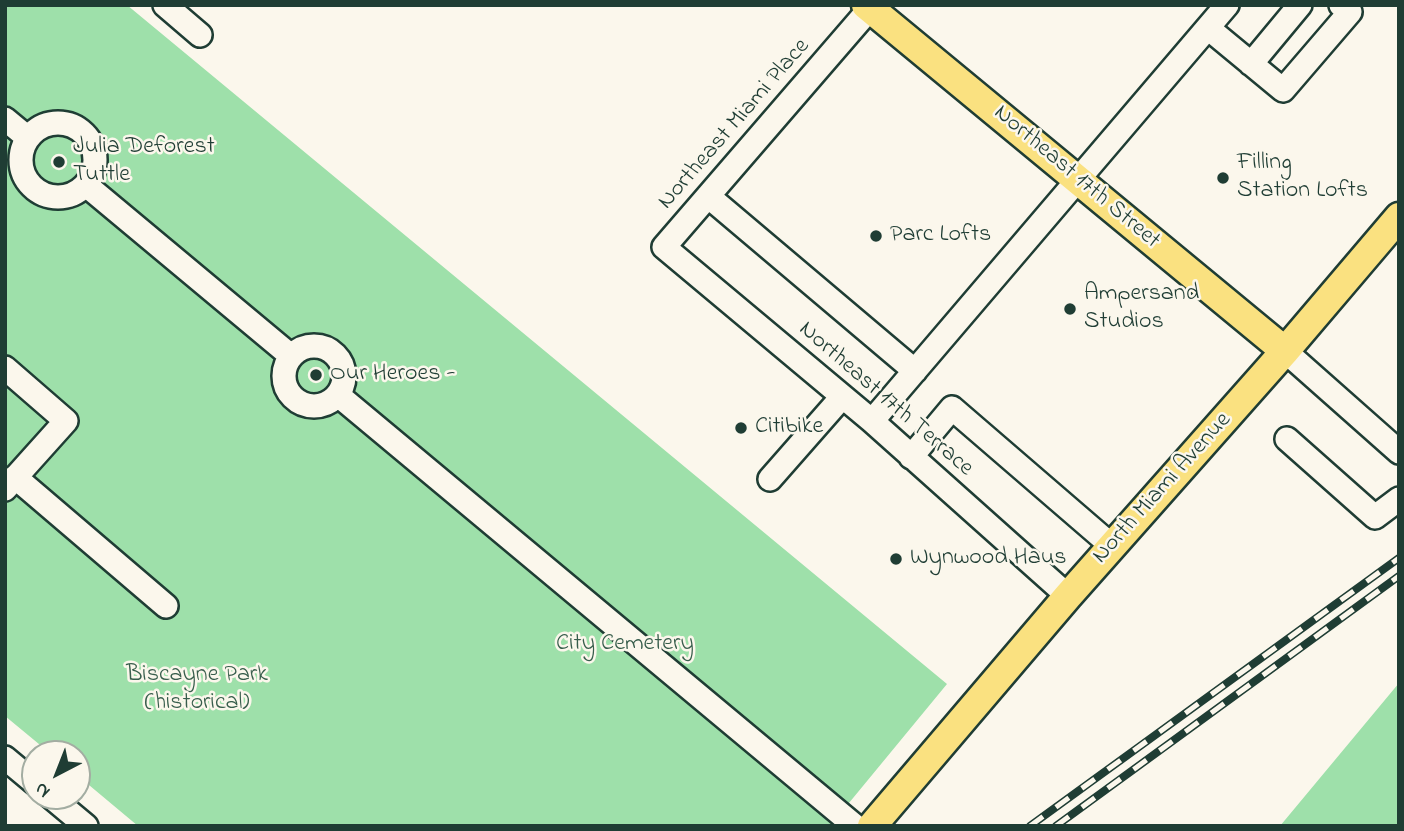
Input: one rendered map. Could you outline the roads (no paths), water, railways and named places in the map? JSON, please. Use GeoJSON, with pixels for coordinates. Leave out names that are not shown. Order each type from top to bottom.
{"type":"FeatureCollection","features":[{"type":"Feature","properties":{"kind":"main road","name":"Northeast 17th Street"},"geometry":{"type":"LineString","coordinates":[[870,6],[1285,351]]}},
{"type":"Feature","properties":{"kind":"main road","name":"North Miami Avenue"},"geometry":{"type":"LineString","coordinates":[[872,826],[1068,596],[1285,351],[1399,217]]}},
{"type":"Feature","properties":{"kind":"street"},"geometry":{"type":"LineString","coordinates":[[165,5],[200,35]]}},
{"type":"Feature","properties":{"kind":"street"},"geometry":{"type":"LineString","coordinates":[[872,421],[1227,5]]}},
{"type":"Feature","properties":{"kind":"street"},"geometry":{"type":"LineString","coordinates":[[1251,64],[1300,5]]}},
{"type":"Feature","properties":{"kind":"street"},"geometry":{"type":"LineString","coordinates":[[1208,29],[1283,90],[1350,12],[1341,5]]}},
{"type":"Feature","properties":{"kind":"street","name":"Northeast Miami Place"},"geometry":{"type":"LineString","coordinates":[[664,247],[870,6]]}},
{"type":"Feature","properties":{"kind":"street"},"geometry":{"type":"LineString","coordinates":[[5,119],[28,138]]}},
{"type":"Feature","properties":{"kind":"street"},"geometry":{"type":"LineString","coordinates":[[47,124],[71,125],[82,131],[90,140],[95,164],[86,185],[64,197],[40,192],[30,184],[21,161],[28,138],[47,124]]}},
{"type":"Feature","properties":{"kind":"street"},"geometry":{"type":"LineString","coordinates":[[86,185],[291,356]]}},
{"type":"Feature","properties":{"kind":"street"},"geometry":{"type":"LineString","coordinates":[[708,196],[915,371]]}},
{"type":"Feature","properties":{"kind":"street","name":"Northeast 17th Terrace"},"geometry":{"type":"LineString","coordinates":[[664,247],[872,421],[1068,596]]}},
{"type":"Feature","properties":{"kind":"street"},"geometry":{"type":"LineString","coordinates":[[309,346],[329,349],[343,365],[343,386],[338,396],[331,402],[313,407],[295,400],[285,384],[284,374],[291,356],[299,349],[309,346]]}},
{"type":"Feature","properties":{"kind":"street"},"geometry":{"type":"LineString","coordinates":[[1285,351],[1399,452]]}},
{"type":"Feature","properties":{"kind":"street"},"geometry":{"type":"LineString","coordinates":[[7,373],[66,421],[10,483],[166,606]]}},
{"type":"Feature","properties":{"kind":"street"},"geometry":{"type":"LineString","coordinates":[[338,396],[855,826]]}},
{"type":"Feature","properties":{"kind":"street"},"geometry":{"type":"LineString","coordinates":[[769,479],[842,397]]}},
{"type":"Feature","properties":{"kind":"street"},"geometry":{"type":"LineString","coordinates":[[911,457],[952,408],[1112,546]]}},
{"type":"Feature","properties":{"kind":"street"},"geometry":{"type":"LineString","coordinates":[[1287,439],[1375,517],[1399,499]]}},
{"type":"Feature","properties":{"kind":"street"},"geometry":{"type":"LineString","coordinates":[[5,758],[21,771]]}},
{"type":"Feature","properties":{"kind":"street"},"geometry":{"type":"LineString","coordinates":[[67,810],[86,826]]}},
{"type":"Feature","properties":{"kind":"railway"},"geometry":{"type":"LineString","coordinates":[[1030,826],[1399,558]]}},
{"type":"Feature","properties":{"kind":"railway"},"geometry":{"type":"LineString","coordinates":[[1056,826],[1399,576]]}},
{"type":"Feature","properties":{"kind":"place","name":"Julia Deforest Tuttle"},"geometry":{"type":"Point","coordinates":[59,162]}},
{"type":"Feature","properties":{"kind":"place","name":"Filling Station Lofts"},"geometry":{"type":"Point","coordinates":[1223,178]}},
{"type":"Feature","properties":{"kind":"place","name":"Parc Lofts"},"geometry":{"type":"Point","coordinates":[876,236]}},
{"type":"Feature","properties":{"kind":"place","name":"Ampersand Studios"},"geometry":{"type":"Point","coordinates":[1070,309]}},
{"type":"Feature","properties":{"kind":"place","name":"Our Heroes -"},"geometry":{"type":"Point","coordinates":[316,375]}},
{"type":"Feature","properties":{"kind":"place","name":"Citibike"},"geometry":{"type":"Point","coordinates":[741,428]}},
{"type":"Feature","properties":{"kind":"place","name":"Wynwood Haus"},"geometry":{"type":"Point","coordinates":[896,559]}},
{"type":"Feature","properties":{"kind":"park label","name":"City Cemetery"},"geometry":{"type":"Point","coordinates":[625,645]}},
{"type":"Feature","properties":{"kind":"park label","name":"Biscayne Park (historical)"},"geometry":{"type":"Point","coordinates":[197,690]}}]}
